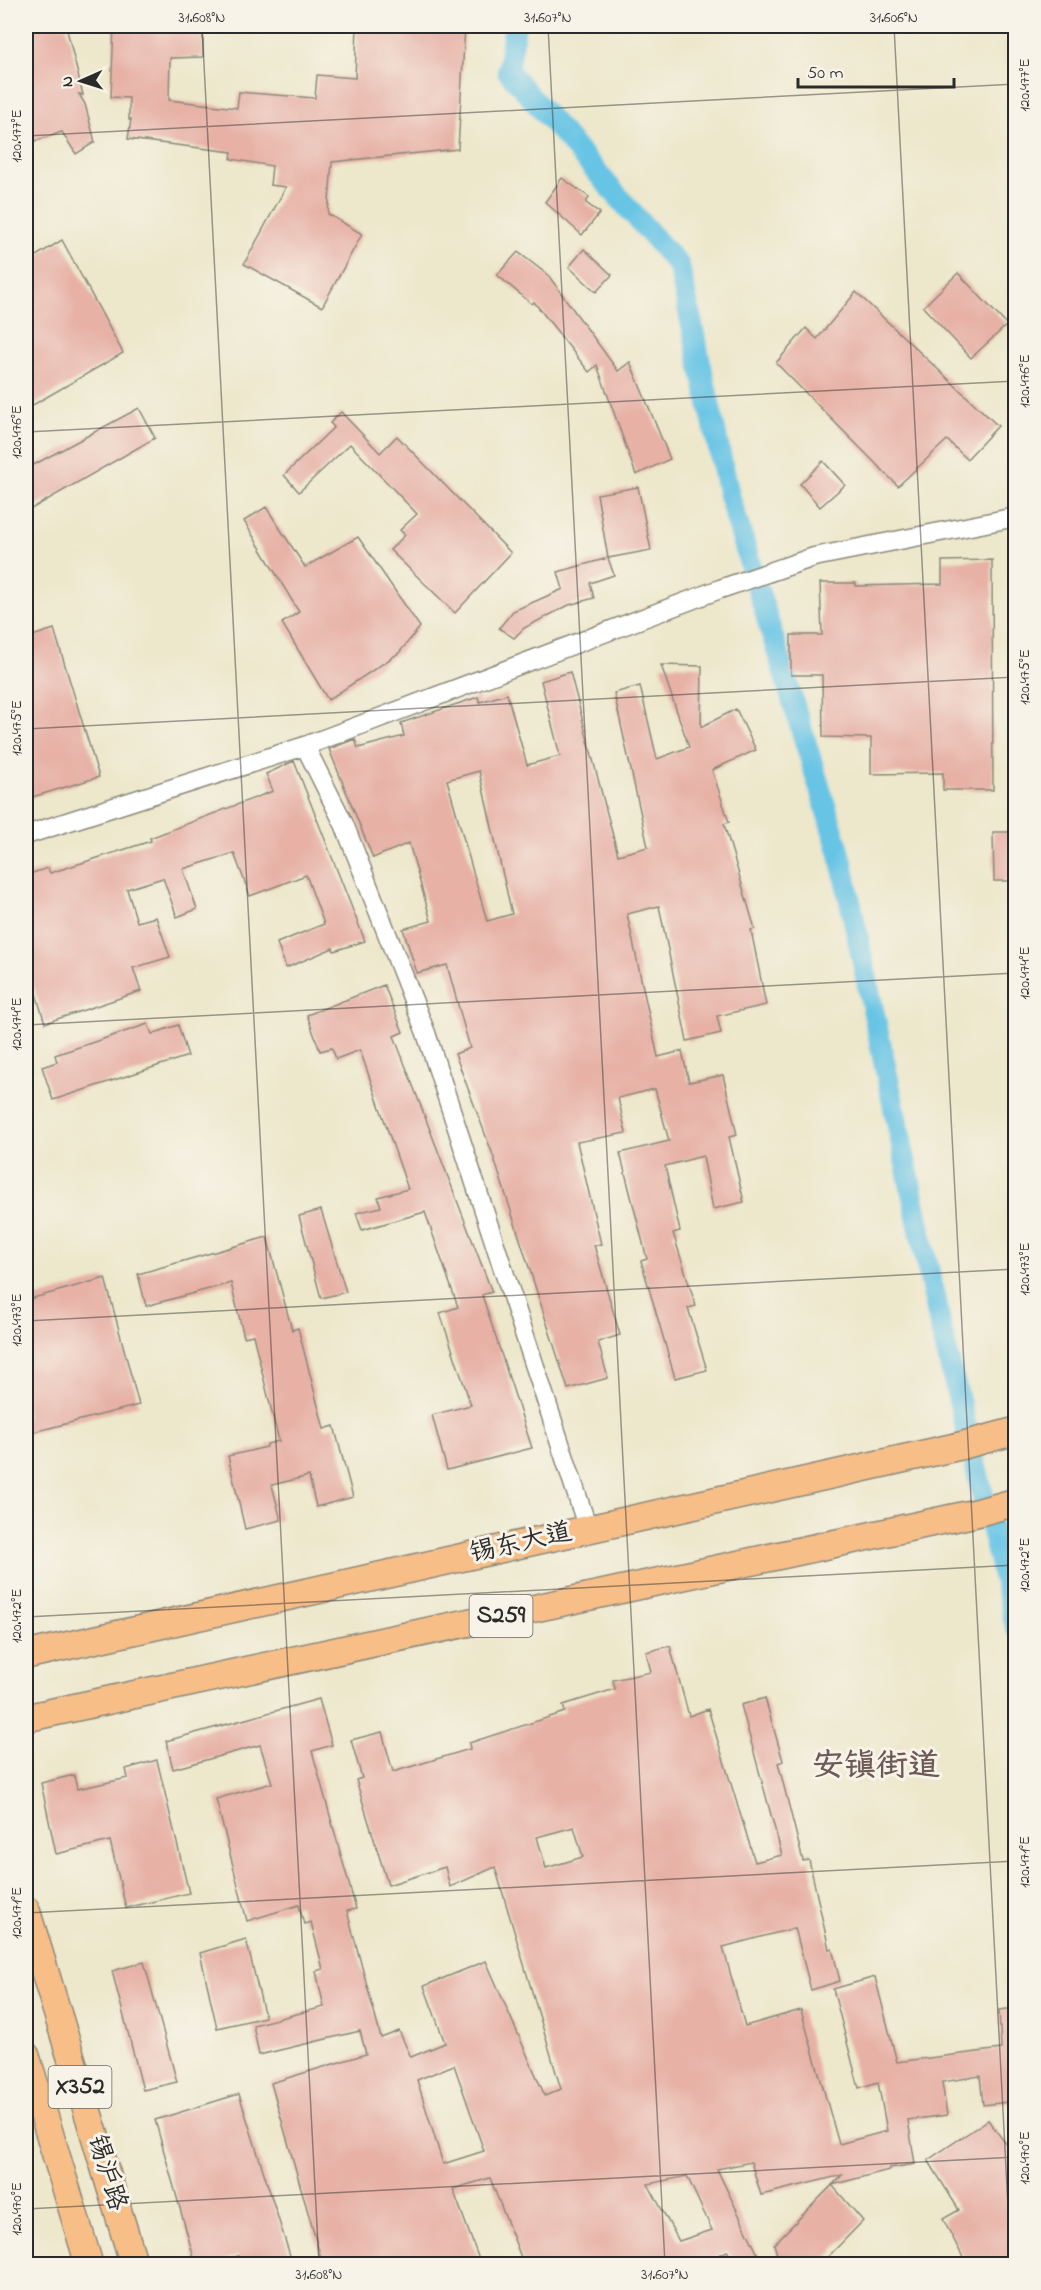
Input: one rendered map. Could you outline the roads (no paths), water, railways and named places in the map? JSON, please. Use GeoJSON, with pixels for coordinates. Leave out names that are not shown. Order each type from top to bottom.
{"type":"FeatureCollection","features":[{"type":"Feature","properties":{"kind":"main road","name":"锡东大道"},"geometry":{"type":"LineString","coordinates":[[26,1655],[960,1446],[1014,1431]]}},
{"type":"Feature","properties":{"kind":"main road","name":"S259"},"geometry":{"type":"LineString","coordinates":[[26,1718],[976,1513],[1016,1502]]}},
{"type":"Feature","properties":{"kind":"main road","name":"锡沪路"},"geometry":{"type":"LineString","coordinates":[[26,1910],[134,2265]]}},
{"type":"Feature","properties":{"kind":"main road","name":"锡沪路"},"geometry":{"type":"LineString","coordinates":[[26,2056],[89,2265]]}},
{"type":"Feature","properties":{"kind":"street"},"geometry":{"type":"LineString","coordinates":[[26,836],[305,746],[720,589],[814,557],[1016,518]]}},
{"type":"Feature","properties":{"kind":"street"},"geometry":{"type":"LineString","coordinates":[[305,746],[344,824],[426,1033],[588,1529]]}},
{"type":"Feature","properties":{"kind":"waterway"},"geometry":{"type":"LineString","coordinates":[[515,26],[508,71],[679,266],[729,495],[840,854],[941,1329],[1016,1626]]}},
{"type":"Feature","properties":{"kind":"district","name":"安镇街道"},"geometry":{"type":"Point","coordinates":[876,1767]}}]}
